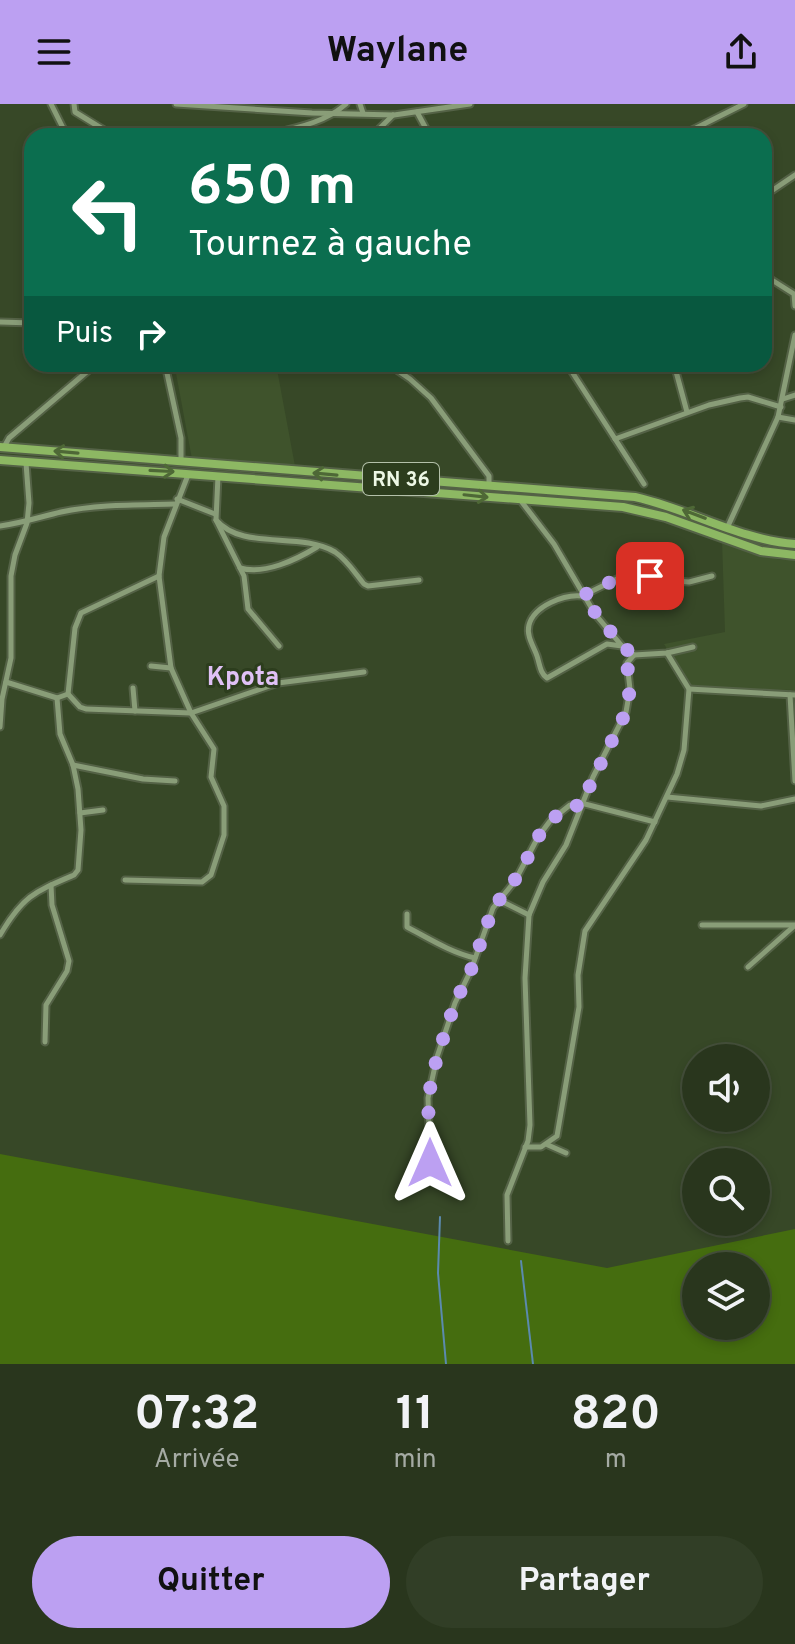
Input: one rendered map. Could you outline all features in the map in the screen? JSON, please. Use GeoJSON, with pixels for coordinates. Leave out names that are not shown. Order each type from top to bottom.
{"type":"FeatureCollection","features":[{"type":"Feature","properties":{"kind":"main road","name":"RN 36"},"geometry":{"type":"LineString","coordinates":[[2,447],[635,497],[676,507],[754,536],[795,544]]}},
{"type":"Feature","properties":{"kind":"main road","name":"RN 36"},"geometry":{"type":"LineString","coordinates":[[0,460],[436,491],[648,512],[761,551],[795,555]]}},
{"type":"Feature","properties":{"kind":"street"},"geometry":{"type":"LineString","coordinates":[[51,104],[63,128]]}},
{"type":"Feature","properties":{"kind":"street"},"geometry":{"type":"LineString","coordinates":[[74,104],[75,112],[101,128]]}},
{"type":"Feature","properties":{"kind":"street"},"geometry":{"type":"LineString","coordinates":[[176,104],[394,115],[470,104]]}},
{"type":"Feature","properties":{"kind":"street"},"geometry":{"type":"LineString","coordinates":[[293,128],[333,114],[346,104]]}},
{"type":"Feature","properties":{"kind":"street"},"geometry":{"type":"LineString","coordinates":[[360,104],[363,113]]}},
{"type":"Feature","properties":{"kind":"street"},"geometry":{"type":"LineString","coordinates":[[696,128],[744,104]]}},
{"type":"Feature","properties":{"kind":"street"},"geometry":{"type":"LineString","coordinates":[[416,112],[425,128]]}},
{"type":"Feature","properties":{"kind":"street"},"geometry":{"type":"LineString","coordinates":[[380,128],[394,115]]}},
{"type":"Feature","properties":{"kind":"street"},"geometry":{"type":"LineString","coordinates":[[772,191],[795,175]]}},
{"type":"Feature","properties":{"kind":"street"},"geometry":{"type":"LineString","coordinates":[[772,279],[794,294],[795,306]]}},
{"type":"Feature","properties":{"kind":"street"},"geometry":{"type":"LineString","coordinates":[[0,322],[24,323]]}},
{"type":"Feature","properties":{"kind":"street"},"geometry":{"type":"LineString","coordinates":[[728,526],[778,417],[795,335]]}},
{"type":"Feature","properties":{"kind":"street"},"geometry":{"type":"LineString","coordinates":[[2,447],[86,372]]}},
{"type":"Feature","properties":{"kind":"street"},"geometry":{"type":"LineString","coordinates":[[167,372],[181,438],[181,461]]}},
{"type":"Feature","properties":{"kind":"street"},"geometry":{"type":"LineString","coordinates":[[400,372],[443,412],[489,476],[489,485]]}},
{"type":"Feature","properties":{"kind":"street"},"geometry":{"type":"LineString","coordinates":[[572,372],[644,484]]}},
{"type":"Feature","properties":{"kind":"street"},"geometry":{"type":"LineString","coordinates":[[676,372],[687,412]]}},
{"type":"Feature","properties":{"kind":"street"},"geometry":{"type":"LineString","coordinates":[[783,399],[795,395]]}},
{"type":"Feature","properties":{"kind":"street"},"geometry":{"type":"LineString","coordinates":[[615,439],[687,412],[745,397],[781,407]]}},
{"type":"Feature","properties":{"kind":"street"},"geometry":{"type":"LineString","coordinates":[[778,417],[795,420]]}},
{"type":"Feature","properties":{"kind":"street"},"geometry":{"type":"LineString","coordinates":[[0,727],[11,658],[11,576],[27,523],[29,503],[26,462]]}},
{"type":"Feature","properties":{"kind":"street"},"geometry":{"type":"LineString","coordinates":[[125,880],[202,882],[211,875],[223,845],[224,806],[211,777],[214,749],[191,713],[171,668],[159,576],[160,556],[188,474]]}},
{"type":"Feature","properties":{"kind":"street"},"geometry":{"type":"LineString","coordinates":[[218,475],[215,517],[246,582],[248,609],[279,646]]}},
{"type":"Feature","properties":{"kind":"street"},"geometry":{"type":"LineString","coordinates":[[521,501],[564,559],[582,596],[622,646],[634,655],[667,653],[693,647]]}},
{"type":"Feature","properties":{"kind":"street"},"geometry":{"type":"LineString","coordinates":[[0,526],[27,523],[61,512],[176,502],[215,517],[235,534],[326,548],[344,559],[364,584],[419,580]]}},
{"type":"Feature","properties":{"kind":"street"},"geometry":{"type":"LineString","coordinates":[[240,568],[253,570],[281,563],[318,546]]}},
{"type":"Feature","properties":{"kind":"street"},"geometry":{"type":"LineString","coordinates":[[622,646],[607,644],[550,677],[543,676],[529,637],[529,625],[551,602],[574,595],[582,596],[631,572],[662,580],[689,582],[712,576]]}},
{"type":"Feature","properties":{"kind":"street"},"geometry":{"type":"LineString","coordinates":[[159,576],[81,613],[75,628],[68,694],[80,707],[191,713],[278,683],[364,672]]}},
{"type":"Feature","properties":{"kind":"street"},"geometry":{"type":"LineString","coordinates":[[547,1145],[557,1136],[580,1002],[578,967],[585,931],[626,872],[655,822],[684,750],[689,689],[667,653]]}},
{"type":"Feature","properties":{"kind":"street"},"geometry":{"type":"LineString","coordinates":[[508,1241],[507,1195],[530,1125],[525,978],[529,915],[543,882],[566,845],[581,804],[626,712],[630,689],[627,663],[634,655]]}},
{"type":"Feature","properties":{"kind":"street"},"geometry":{"type":"LineString","coordinates":[[151,666],[171,668]]}},
{"type":"Feature","properties":{"kind":"street"},"geometry":{"type":"LineString","coordinates":[[6,682],[57,698],[68,694]]}},
{"type":"Feature","properties":{"kind":"street"},"geometry":{"type":"LineString","coordinates":[[133,688],[135,711]]}},
{"type":"Feature","properties":{"kind":"street"},"geometry":{"type":"LineString","coordinates":[[689,689],[792,695],[795,781]]}},
{"type":"Feature","properties":{"kind":"street"},"geometry":{"type":"LineString","coordinates":[[0,935],[19,905],[36,891],[77,872],[80,813],[73,765],[60,734],[57,698]]}},
{"type":"Feature","properties":{"kind":"street"},"geometry":{"type":"LineString","coordinates":[[73,765],[157,781],[175,781]]}},
{"type":"Feature","properties":{"kind":"street"},"geometry":{"type":"LineString","coordinates":[[667,797],[761,806],[795,799]]}},
{"type":"Feature","properties":{"kind":"street"},"geometry":{"type":"LineString","coordinates":[[430,1163],[428,1105],[432,1079],[455,1003],[493,908],[520,873],[538,837],[550,821],[570,805],[581,804],[655,822]]}},
{"type":"Feature","properties":{"kind":"street"},"geometry":{"type":"LineString","coordinates":[[80,813],[103,810]]}},
{"type":"Feature","properties":{"kind":"street"},"geometry":{"type":"LineString","coordinates":[[45,1042],[46,1005],[67,971],[69,961],[56,924],[51,885]]}},
{"type":"Feature","properties":{"kind":"street"},"geometry":{"type":"LineString","coordinates":[[499,900],[529,915]]}},
{"type":"Feature","properties":{"kind":"street"},"geometry":{"type":"LineString","coordinates":[[407,914],[407,927],[441,947],[475,958]]}},
{"type":"Feature","properties":{"kind":"street"},"geometry":{"type":"LineString","coordinates":[[702,925],[795,925]]}},
{"type":"Feature","properties":{"kind":"street"},"geometry":{"type":"LineString","coordinates":[[748,967],[795,925]]}},
{"type":"Feature","properties":{"kind":"street"},"geometry":{"type":"LineString","coordinates":[[525,1147],[547,1145],[566,1153]]}},
{"type":"Feature","properties":{"kind":"shaded area"},"geometry":{"type":"Polygon","coordinates":[[[176,372],[277,372],[295,466],[192,459],[176,372]]]}},
{"type":"Feature","properties":{"kind":"shaded area"},"geometry":{"type":"Polygon","coordinates":[[[722,540],[780,560],[795,560],[795,690],[692,688],[664,644],[725,632],[722,540]]]}},
{"type":"Feature","properties":{"kind":"green space"},"geometry":{"type":"Polygon","coordinates":[[[0,1154],[607,1268],[682,1252],[682,1340],[770,1340],[770,1252],[684,1252],[795,1229],[795,1364],[0,1364],[0,1154]]]}},
{"type":"Feature","properties":{"kind":"waterway"},"geometry":{"type":"LineString","coordinates":[[440,1217],[438,1273],[446,1364]]}},
{"type":"Feature","properties":{"kind":"waterway"},"geometry":{"type":"LineString","coordinates":[[521,1261],[533,1364]]}},
{"type":"Feature","properties":{"kind":"district","name":"Kpota"},"geometry":{"type":"Point","coordinates":[243,676]}},
{"type":"Feature","properties":{"kind":"route"},"geometry":{"type":"LineString","coordinates":[[430,1163],[428,1098],[437,1057],[493,908],[520,873],[550,821],[570,805],[580,806],[629,702],[627,663],[634,655],[622,646],[582,596],[631,572],[650,576]]}}]}
